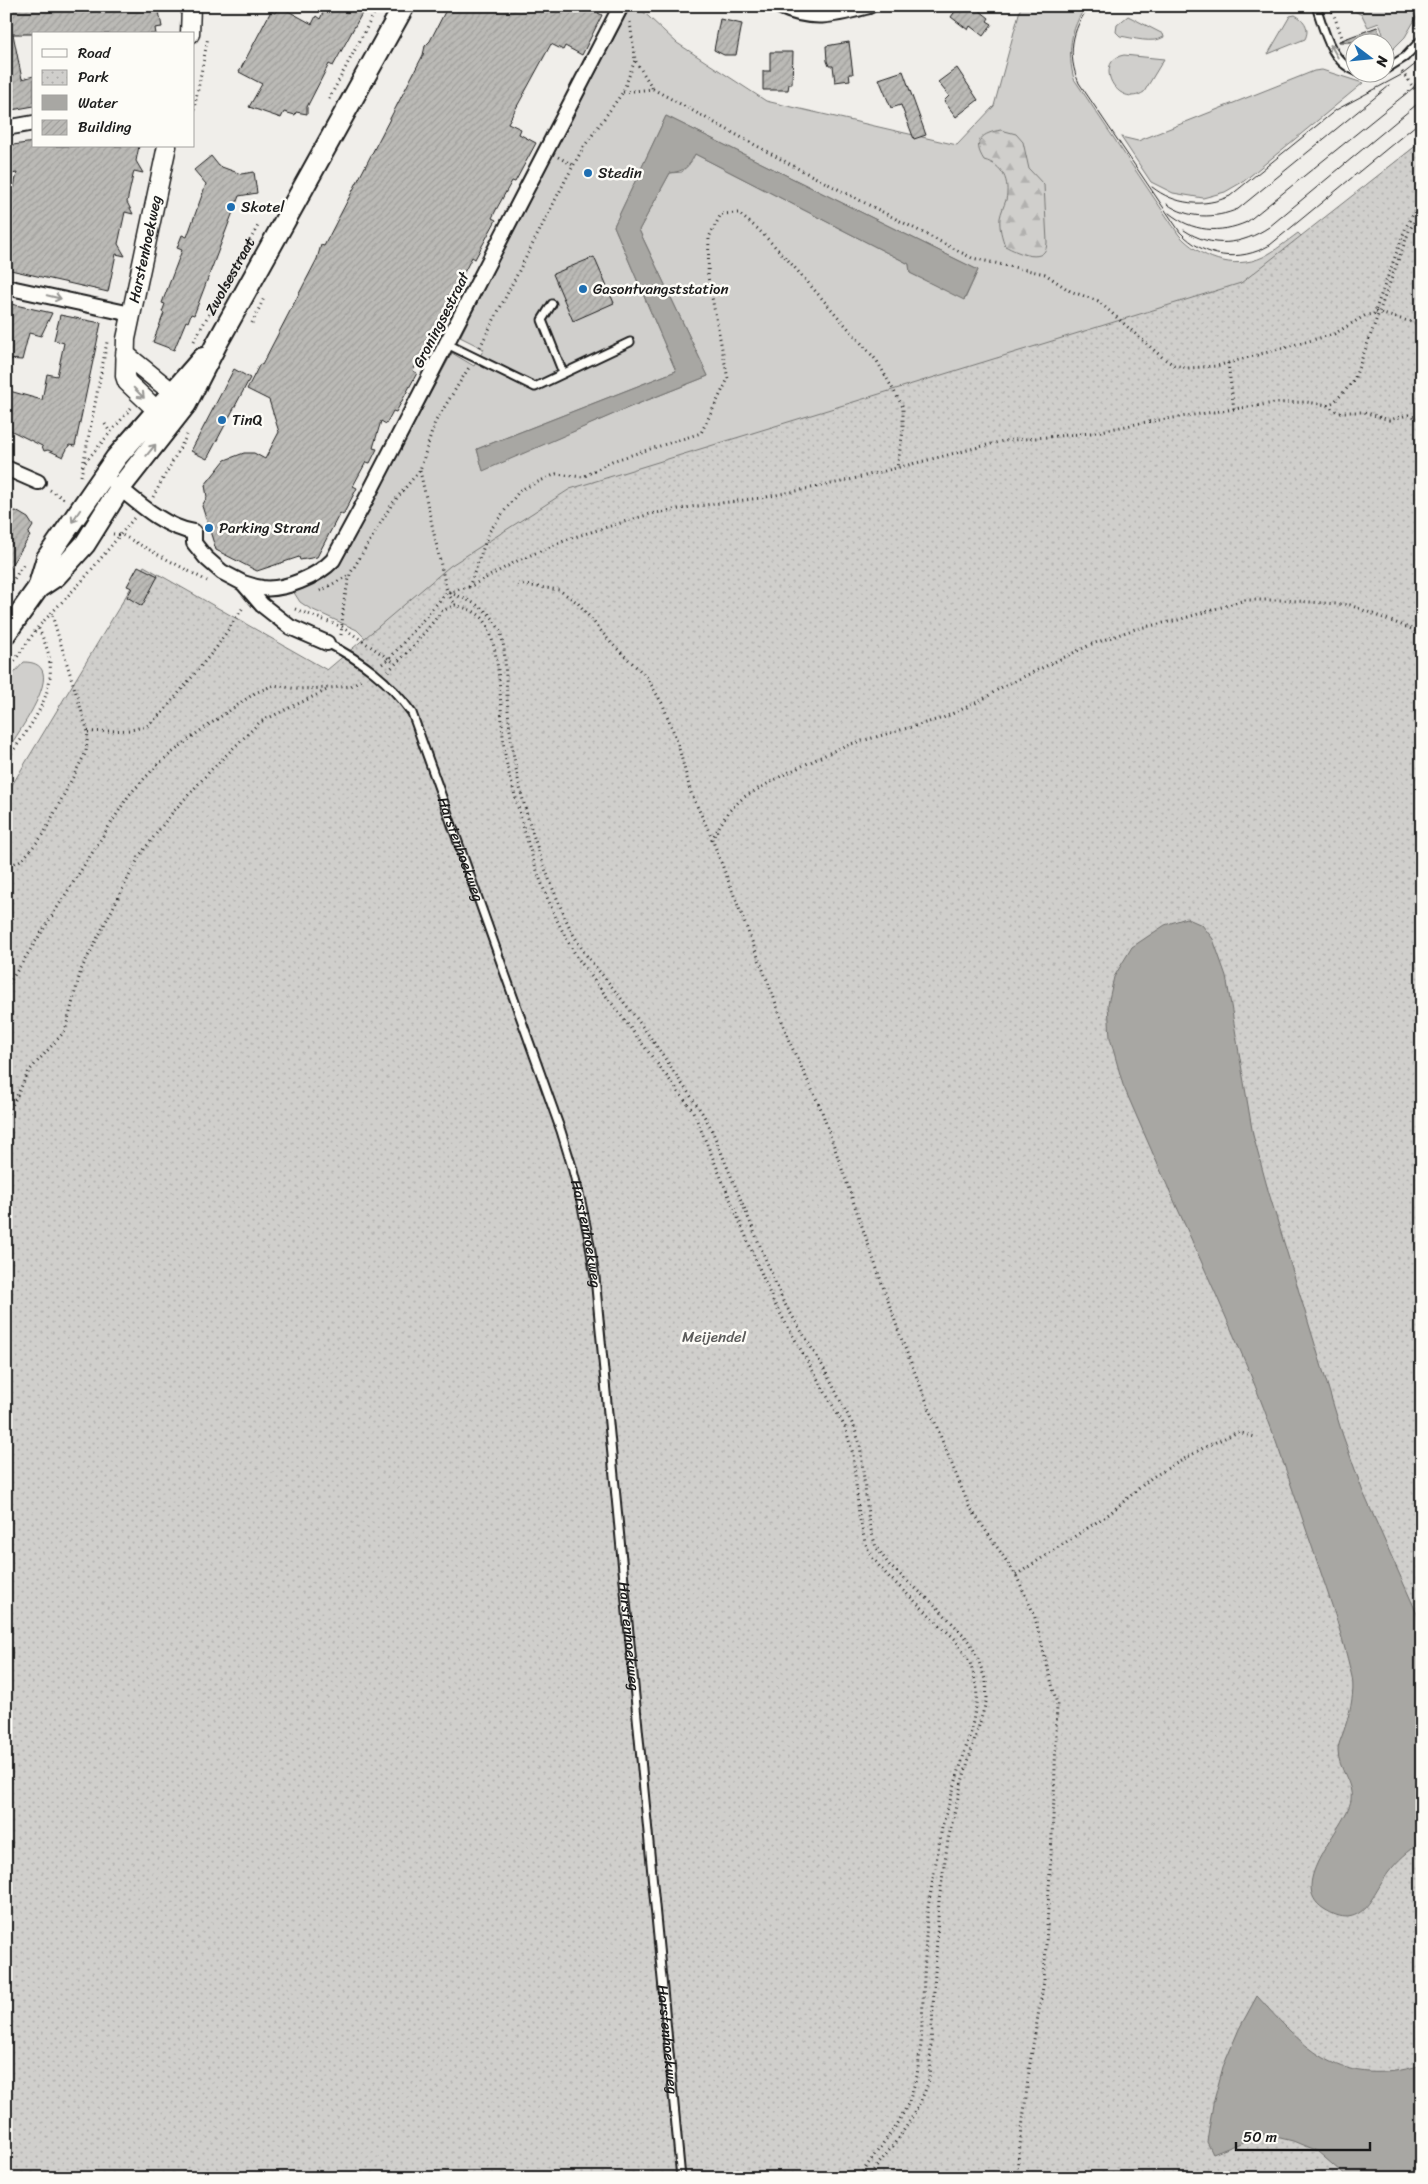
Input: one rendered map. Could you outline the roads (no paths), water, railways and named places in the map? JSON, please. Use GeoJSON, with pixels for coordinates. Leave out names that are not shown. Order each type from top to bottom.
{"type":"FeatureCollection","features":[{"type":"Feature","properties":{"kind":"main road","name":"Zwolsestraat"},"geometry":{"type":"LineString","coordinates":[[38,588],[56,576],[85,544],[120,488],[172,424],[179,398],[216,345],[404,6]]}},
{"type":"Feature","properties":{"kind":"main road","name":"Zwolsestraat"},"geometry":{"type":"LineString","coordinates":[[6,633],[38,588],[47,558],[95,474],[116,458],[156,410],[179,398]]}},
{"type":"Feature","properties":{"kind":"street"},"geometry":{"type":"LineString","coordinates":[[190,32],[191,6]]}},
{"type":"Feature","properties":{"kind":"street"},"geometry":{"type":"LineString","coordinates":[[779,6],[794,13],[831,17],[869,6]]}},
{"type":"Feature","properties":{"kind":"street","name":"Groningsestraat"},"geometry":{"type":"LineString","coordinates":[[243,583],[264,588],[297,582],[326,568],[333,560],[625,11]]}},
{"type":"Feature","properties":{"kind":"street"},"geometry":{"type":"LineString","coordinates":[[6,128],[32,123]]}},
{"type":"Feature","properties":{"kind":"street","name":"Harstenhoekweg"},"geometry":{"type":"LineString","coordinates":[[167,148],[131,314],[125,354],[127,382],[172,424]]}},
{"type":"Feature","properties":{"kind":"street"},"geometry":{"type":"LineString","coordinates":[[6,287],[131,314]]}},
{"type":"Feature","properties":{"kind":"street"},"geometry":{"type":"LineString","coordinates":[[125,354],[179,398]]}},
{"type":"Feature","properties":{"kind":"street"},"geometry":{"type":"LineString","coordinates":[[6,468],[38,482]]}},
{"type":"Feature","properties":{"kind":"street","name":"Harstenhoekweg"},"geometry":{"type":"LineString","coordinates":[[95,474],[120,488],[181,530],[194,532],[194,543],[206,558],[222,572],[243,583],[262,605],[290,627],[327,644]]}},
{"type":"Feature","properties":{"kind":"lane"},"geometry":{"type":"LineString","coordinates":[[1316,6],[1334,53],[1346,66]]}},
{"type":"Feature","properties":{"kind":"lane"},"geometry":{"type":"LineString","coordinates":[[1396,63],[1422,39]]}},
{"type":"Feature","properties":{"kind":"lane"},"geometry":{"type":"LineString","coordinates":[[552,304],[542,320],[563,373]]}},
{"type":"Feature","properties":{"kind":"lane"},"geometry":{"type":"LineString","coordinates":[[447,344],[535,387],[630,342]]}},
{"type":"Feature","properties":{"kind":"lane","name":"Harstenhoekweg"},"geometry":{"type":"LineString","coordinates":[[327,644],[350,655],[382,678],[412,713],[577,1180],[588,1228],[596,1287],[681,2178]]}},
{"type":"Feature","properties":{"kind":"water"},"geometry":{"type":"Polygon","coordinates":[[[666,116],[978,270],[964,300],[910,273],[909,264],[695,154],[686,168],[670,173],[639,230],[708,376],[630,407],[483,471],[477,449],[676,371],[614,226],[666,116]]]}},
{"type":"Feature","properties":{"kind":"water"},"geometry":{"type":"Polygon","coordinates":[[[1186,918],[1202,925],[1213,939],[1226,976],[1253,1135],[1268,1190],[1342,1433],[1363,1492],[1422,1625],[1422,1842],[1392,1868],[1364,1909],[1348,1917],[1337,1915],[1324,1909],[1314,1898],[1311,1885],[1314,1871],[1321,1856],[1347,1812],[1351,1800],[1350,1788],[1340,1764],[1338,1751],[1349,1715],[1352,1695],[1353,1683],[1348,1659],[1326,1588],[1264,1408],[1123,1085],[1110,1038],[1108,1004],[1114,977],[1132,947],[1165,925],[1186,918]]]}},
{"type":"Feature","properties":{"kind":"water"},"geometry":{"type":"Polygon","coordinates":[[[1257,1996],[1292,2033],[1310,2048],[1328,2060],[1347,2068],[1369,2072],[1394,2071],[1422,2065],[1422,2166],[1407,2178],[1348,2178],[1317,2151],[1293,2141],[1263,2134],[1213,2154],[1207,2142],[1213,2104],[1223,2067],[1239,2029],[1257,1996]]]}},
{"type":"Feature","properties":{"kind":"tram line"},"geometry":{"type":"LineString","coordinates":[[1090,6],[1079,24],[1073,43],[1073,63],[1079,83],[1180,232],[1189,241],[1211,252],[1234,256],[1258,251],[1270,245],[1422,120]]}},
{"type":"Feature","properties":{"kind":"tram line"},"geometry":{"type":"LineString","coordinates":[[1152,187],[1170,198],[1190,203],[1210,202],[1230,196],[1336,110],[1403,74],[1422,59]]}},
{"type":"Feature","properties":{"kind":"tram line"},"geometry":{"type":"LineString","coordinates":[[1169,213],[1187,224],[1206,229],[1227,228],[1247,222],[1413,88],[1422,75]]}},
{"type":"Feature","properties":{"kind":"tram line"},"geometry":{"type":"LineString","coordinates":[[1167,204],[1184,213],[1202,216],[1220,215],[1238,209],[1389,86]]}},
{"type":"Feature","properties":{"kind":"tram line"},"geometry":{"type":"LineString","coordinates":[[1184,230],[1205,240],[1216,242],[1238,241],[1259,233],[1269,227],[1422,100]]}},
{"type":"Feature","properties":{"kind":"place","name":"Stedin"},"geometry":{"type":"Point","coordinates":[588,173]}},
{"type":"Feature","properties":{"kind":"place","name":"Skotel"},"geometry":{"type":"Point","coordinates":[231,207]}},
{"type":"Feature","properties":{"kind":"place","name":"Gasontvangststation"},"geometry":{"type":"Point","coordinates":[583,289]}},
{"type":"Feature","properties":{"kind":"place","name":"TinQ"},"geometry":{"type":"Point","coordinates":[222,420]}},
{"type":"Feature","properties":{"kind":"place","name":"Parking Strand"},"geometry":{"type":"Point","coordinates":[209,528]}},
{"type":"Feature","properties":{"kind":"park label","name":"Meijendel"},"geometry":{"type":"Point","coordinates":[714,1337]}}]}
